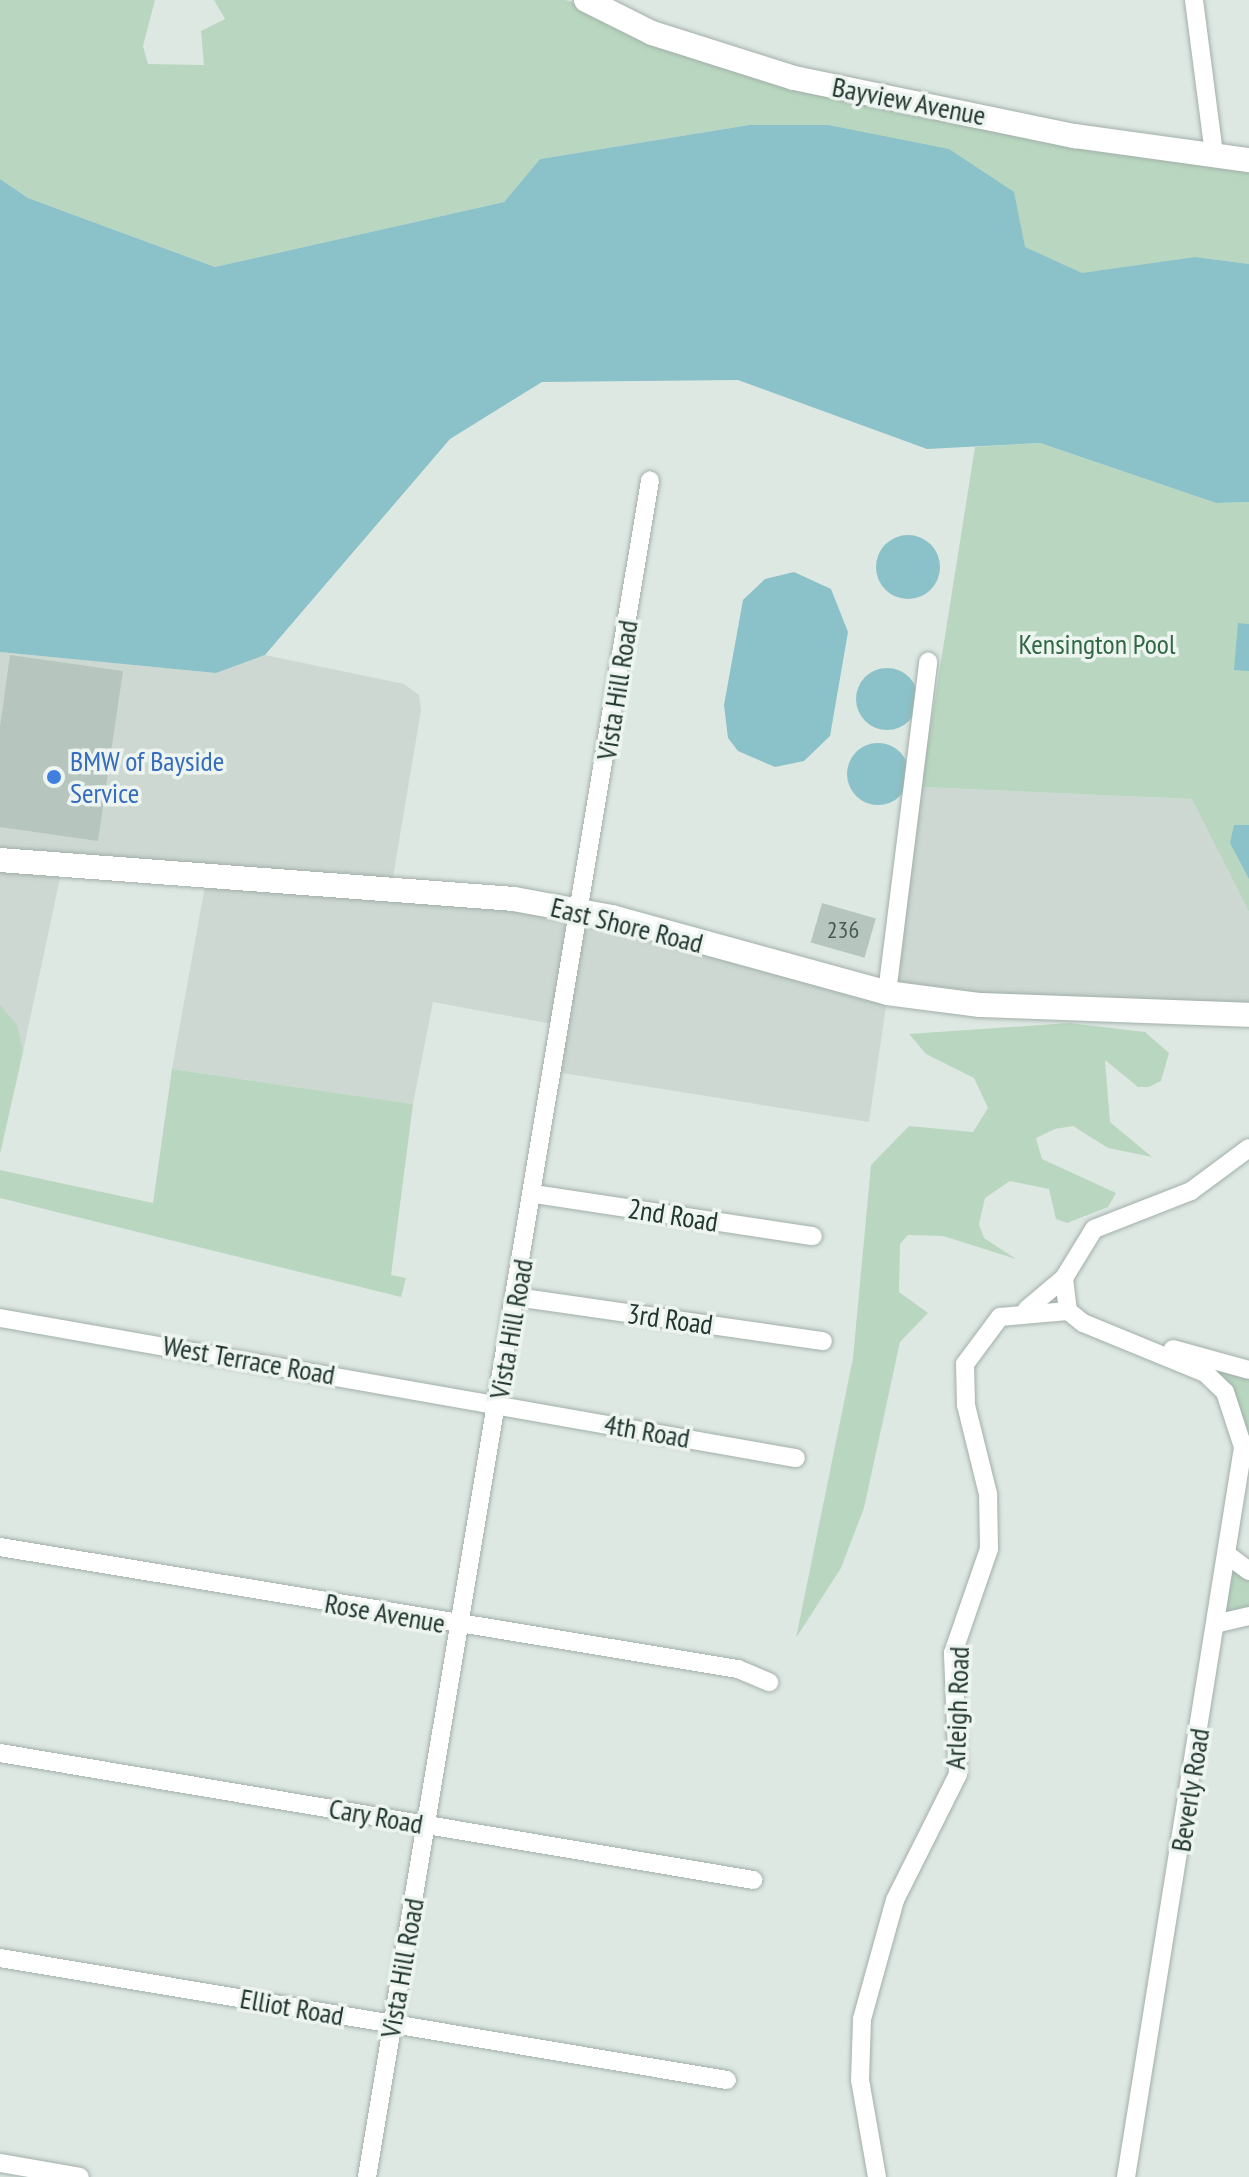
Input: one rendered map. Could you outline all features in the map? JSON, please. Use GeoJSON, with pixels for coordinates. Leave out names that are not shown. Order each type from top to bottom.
{"type":"FeatureCollection","features":[{"type":"Feature","properties":{"kind":"main road","name":"Bayview Avenue"},"geometry":{"type":"LineString","coordinates":[[580,2],[794,78],[1075,136],[1249,160]]}},
{"type":"Feature","properties":{"kind":"main road","name":"East Shore Road"},"geometry":{"type":"LineString","coordinates":[[0,860],[583,909],[887,993],[980,1005],[1249,1015]]}},
{"type":"Feature","properties":{"kind":"street"},"geometry":{"type":"LineString","coordinates":[[1194,0],[1214,155]]}},
{"type":"Feature","properties":{"kind":"street","name":"Vista Hill Road"},"geometry":{"type":"LineString","coordinates":[[367,2177],[583,909],[650,480]]}},
{"type":"Feature","properties":{"kind":"street"},"geometry":{"type":"LineString","coordinates":[[887,993],[928,662]]}},
{"type":"Feature","properties":{"kind":"street","name":"Arleigh Road"},"geometry":{"type":"LineString","coordinates":[[1027,1309],[1064,1278],[1094,1229],[1191,1191],[1249,1148]]}},
{"type":"Feature","properties":{"kind":"street","name":"2nd Road"},"geometry":{"type":"LineString","coordinates":[[534,1194],[813,1236]]}},
{"type":"Feature","properties":{"kind":"street"},"geometry":{"type":"LineString","coordinates":[[1064,1278],[1068,1306],[1127,1344],[1249,1370]]}},
{"type":"Feature","properties":{"kind":"street","name":"3rd Road"},"geometry":{"type":"LineString","coordinates":[[516,1297],[823,1341]]}},
{"type":"Feature","properties":{"kind":"street","name":"Arleigh Road"},"geometry":{"type":"LineString","coordinates":[[877,2177],[860,2080],[862,2019],[895,1900],[958,1774],[953,1653],[989,1549],[988,1494],[966,1405],[965,1364],[989,1324],[1027,1309],[1068,1306]]}},
{"type":"Feature","properties":{"kind":"street","name":"West Terrace Road"},"geometry":{"type":"LineString","coordinates":[[0,1318],[498,1404]]}},
{"type":"Feature","properties":{"kind":"street","name":"Beverly Road"},"geometry":{"type":"LineString","coordinates":[[1126,2177],[1219,1623],[1246,1442],[1230,1403],[1205,1373],[1127,1344]]}},
{"type":"Feature","properties":{"kind":"street","name":"4th Road"},"geometry":{"type":"LineString","coordinates":[[498,1404],[796,1458]]}},
{"type":"Feature","properties":{"kind":"street","name":"Rose Avenue"},"geometry":{"type":"LineString","coordinates":[[0,1547],[461,1626],[734,1668],[769,1682]]}},
{"type":"Feature","properties":{"kind":"street"},"geometry":{"type":"LineString","coordinates":[[1229,1556],[1249,1571]]}},
{"type":"Feature","properties":{"kind":"street"},"geometry":{"type":"LineString","coordinates":[[1219,1623],[1249,1616]]}},
{"type":"Feature","properties":{"kind":"street","name":"Cary Road"},"geometry":{"type":"LineString","coordinates":[[0,1753],[753,1880]]}},
{"type":"Feature","properties":{"kind":"street","name":"Elliot Road"},"geometry":{"type":"LineString","coordinates":[[0,1958],[727,2080]]}},
{"type":"Feature","properties":{"kind":"street"},"geometry":{"type":"LineString","coordinates":[[0,2163],[80,2177]]}},
{"type":"Feature","properties":{"kind":"shaded area"},"geometry":{"type":"Polygon","coordinates":[[[0,652],[216,673],[265,655],[404,684],[419,695],[421,710],[391,889],[512,899],[887,993],[921,787],[1192,799],[1249,912],[1249,1015],[888,993],[869,1122],[556,1072],[563,1026],[433,1002],[413,1104],[172,1069],[207,875],[63,864],[23,1052],[0,1047],[0,652]]]}},
{"type":"Feature","properties":{"kind":"green space"},"geometry":{"type":"Polygon","coordinates":[[[0,0],[155,0],[143,46],[148,64],[204,65],[201,31],[225,19],[214,0],[566,0],[753,67],[1249,160],[1249,264],[1195,257],[1083,274],[1024,247],[1013,192],[749,125],[540,159],[504,202],[215,267],[28,198],[0,179],[0,0]]]}},
{"type":"Feature","properties":{"kind":"green space","name":"Kensington Pool"},"geometry":{"type":"Polygon","coordinates":[[[1040,443],[1216,503],[1249,502],[1249,912],[1192,799],[921,787],[975,447],[1040,443]]]}},
{"type":"Feature","properties":{"kind":"green space"},"geometry":{"type":"Polygon","coordinates":[[[0,1005],[17,1025],[23,1052],[0,1154],[0,1005]]]}},
{"type":"Feature","properties":{"kind":"green space"},"geometry":{"type":"Polygon","coordinates":[[[1069,1023],[1145,1032],[1169,1053],[1161,1081],[1149,1087],[1138,1087],[1105,1060],[1110,1122],[1152,1157],[1108,1148],[1073,1126],[1055,1129],[1036,1138],[1042,1159],[1116,1193],[1108,1207],[1067,1223],[1056,1219],[1049,1189],[1010,1181],[985,1198],[979,1224],[984,1238],[1016,1259],[943,1236],[908,1235],[900,1244],[899,1292],[928,1313],[900,1342],[864,1508],[841,1568],[796,1638],[853,1358],[871,1165],[909,1126],[973,1132],[988,1108],[974,1078],[926,1054],[909,1034],[1069,1023]]]}},
{"type":"Feature","properties":{"kind":"green space"},"geometry":{"type":"Polygon","coordinates":[[[172,1069],[413,1104],[391,1275],[406,1278],[401,1297],[0,1198],[0,1170],[153,1203],[172,1069]]]}},
{"type":"Feature","properties":{"kind":"green space"},"geometry":{"type":"Polygon","coordinates":[[[1171,1349],[1249,1370],[1249,1438],[1237,1417],[1171,1349]]]}},
{"type":"Feature","properties":{"kind":"green space"},"geometry":{"type":"Polygon","coordinates":[[[1229,1556],[1249,1571],[1249,1616],[1219,1623],[1229,1556]]]}},
{"type":"Feature","properties":{"kind":"water"},"geometry":{"type":"Polygon","coordinates":[[[749,125],[828,125],[949,149],[1014,192],[1025,247],[1082,273],[1195,257],[1249,264],[1249,502],[1216,503],[1040,443],[927,449],[738,380],[542,382],[450,439],[265,655],[216,673],[0,652],[0,179],[28,198],[215,267],[504,202],[540,159],[749,125]]]}},
{"type":"Feature","properties":{"kind":"water"},"geometry":{"type":"Polygon","coordinates":[[[908,535],[926,541],[934,549],[940,567],[934,585],[926,593],[908,599],[890,593],[882,585],[876,567],[882,549],[890,541],[908,535]]]}},
{"type":"Feature","properties":{"kind":"water"},"geometry":{"type":"Polygon","coordinates":[[[794,572],[831,589],[848,632],[830,736],[804,761],[775,767],[738,751],[728,738],[724,705],[743,600],[765,579],[794,572]]]}},
{"type":"Feature","properties":{"kind":"water"},"geometry":{"type":"Polygon","coordinates":[[[1238,623],[1249,624],[1249,671],[1234,670],[1238,623]]]}},
{"type":"Feature","properties":{"kind":"water"},"geometry":{"type":"Polygon","coordinates":[[[887,668],[899,670],[909,677],[916,687],[916,711],[909,721],[899,728],[887,730],[875,728],[865,721],[858,711],[856,699],[858,687],[865,677],[875,670],[887,668]]]}},
{"type":"Feature","properties":{"kind":"water"},"geometry":{"type":"Polygon","coordinates":[[[872,743],[884,743],[900,752],[907,762],[907,786],[900,796],[884,805],[872,805],[852,791],[847,780],[847,768],[861,748],[872,743]]]}},
{"type":"Feature","properties":{"kind":"water"},"geometry":{"type":"Polygon","coordinates":[[[1234,825],[1249,825],[1249,879],[1230,843],[1234,825]]]}},
{"type":"Feature","properties":{"kind":"building","name":"BMW of Bayside Service"},"geometry":{"type":"Polygon","coordinates":[[[10,655],[123,671],[98,841],[0,827],[0,727],[10,655]]]}},
{"type":"Feature","properties":{"kind":"building"},"geometry":{"type":"Polygon","coordinates":[[[822,903],[876,918],[865,958],[811,942],[822,903]]]}},
{"type":"Feature","properties":{"kind":"place","name":"BMW of Bayside Service"},"geometry":{"type":"Point","coordinates":[54,777]}}]}
